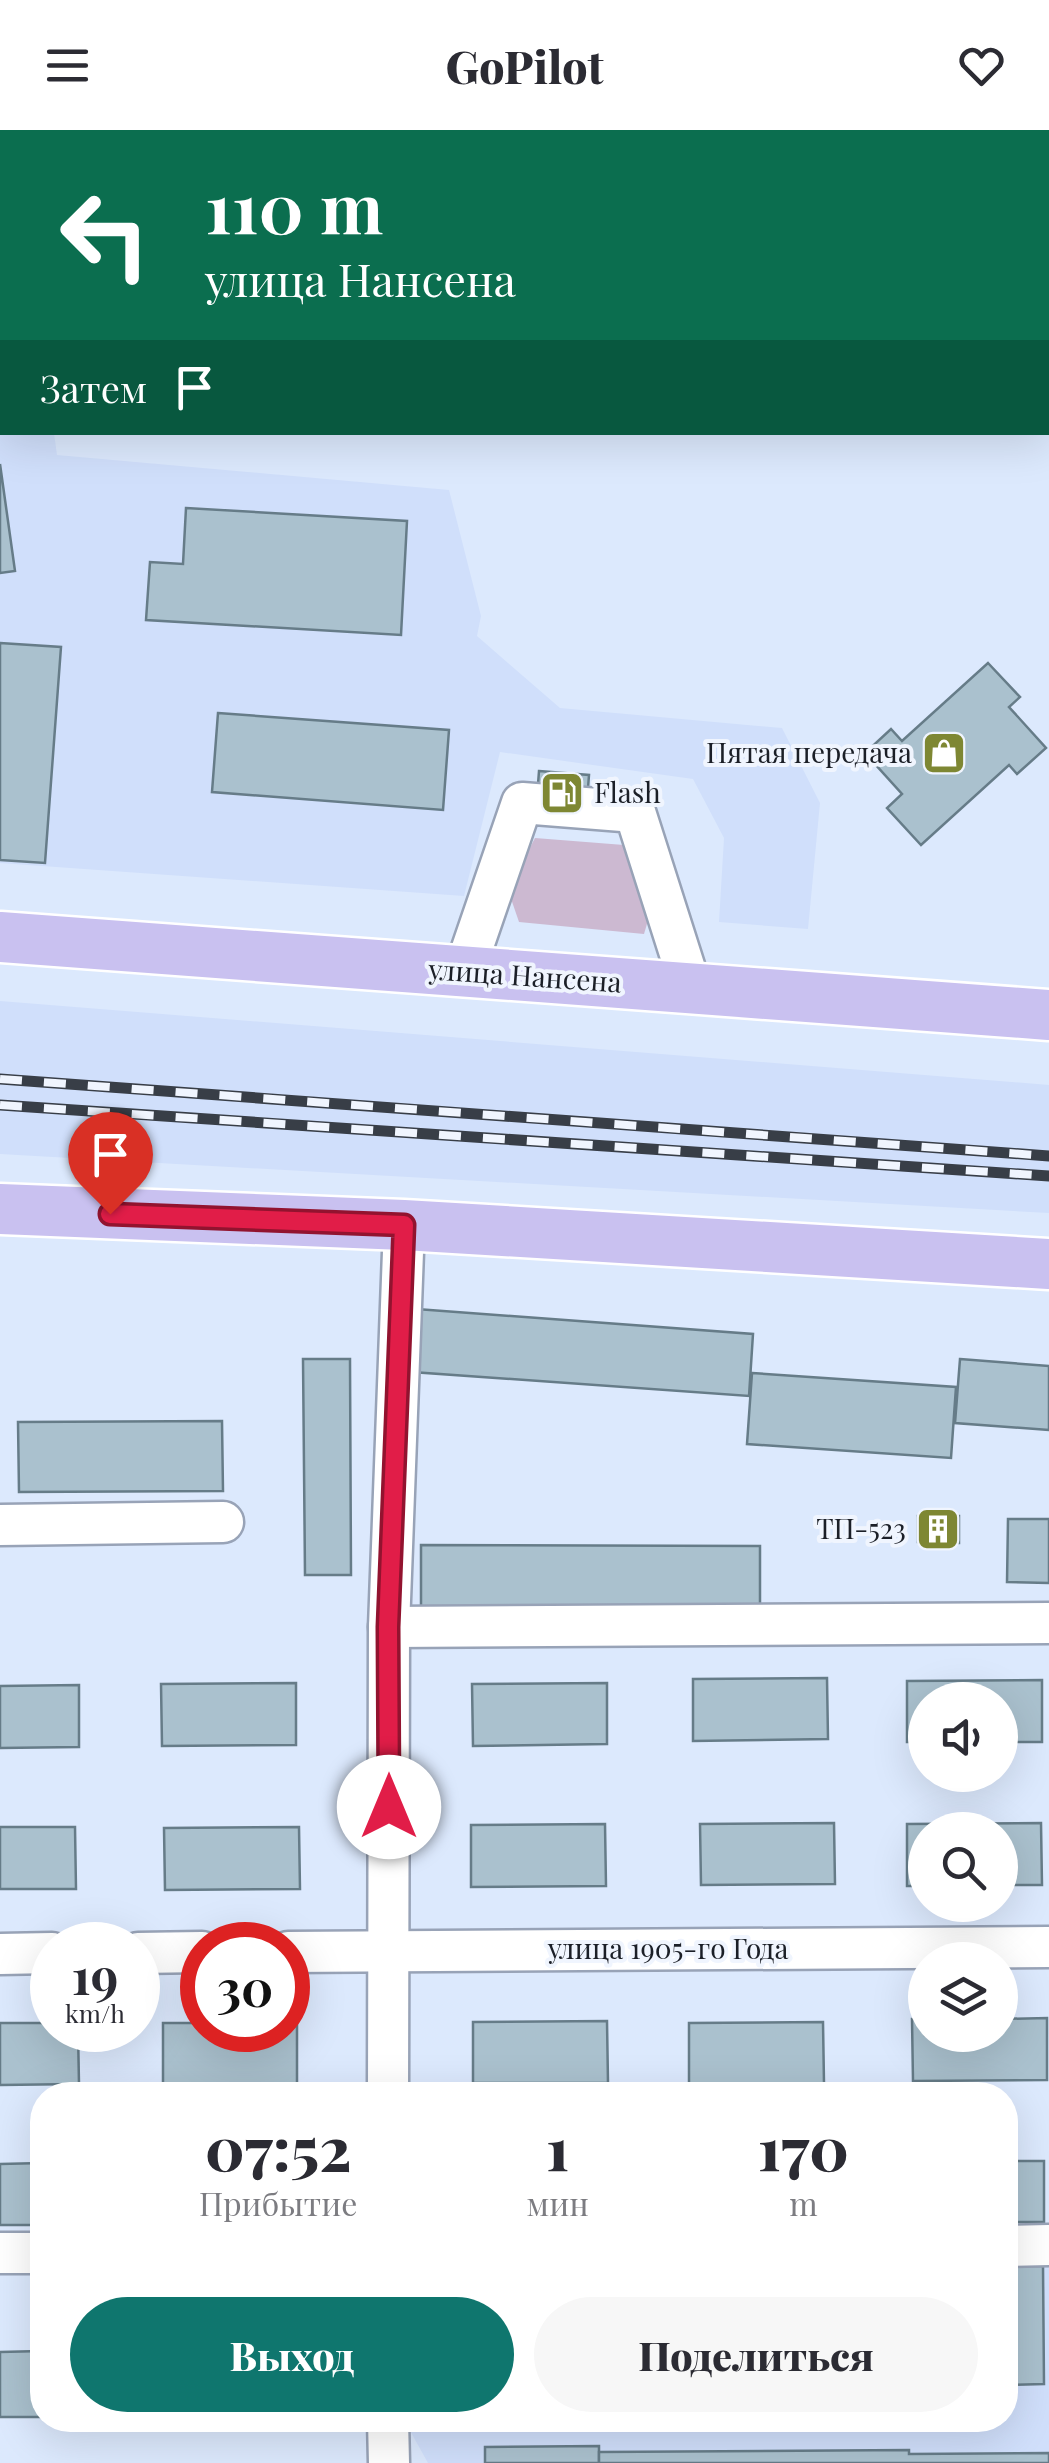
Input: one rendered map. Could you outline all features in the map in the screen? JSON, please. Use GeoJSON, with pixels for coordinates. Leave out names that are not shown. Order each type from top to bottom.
{"type":"FeatureCollection","features":[{"type":"Feature","properties":{"kind":"main road","name":"улица Нансена"},"geometry":{"type":"LineString","coordinates":[[0,938],[1049,1015]]}},
{"type":"Feature","properties":{"kind":"main road"},"geometry":{"type":"LineString","coordinates":[[0,1209],[404,1225],[1049,1264]]}},
{"type":"Feature","properties":{"kind":"street"},"geometry":{"type":"LineString","coordinates":[[464,972],[522,803],[635,812],[691,988]]}},
{"type":"Feature","properties":{"kind":"street"},"geometry":{"type":"LineString","coordinates":[[388,2082],[388,1627],[404,1225]]}},
{"type":"Feature","properties":{"kind":"street"},"geometry":{"type":"LineString","coordinates":[[0,1526],[224,1522]]}},
{"type":"Feature","properties":{"kind":"street"},"geometry":{"type":"LineString","coordinates":[[388,1627],[1049,1622]]}},
{"type":"Feature","properties":{"kind":"street","name":"улица 1905-го Года"},"geometry":{"type":"LineString","coordinates":[[310,1952],[1049,1946]]}},
{"type":"Feature","properties":{"kind":"street"},"geometry":{"type":"LineString","coordinates":[[0,1954],[30,1953]]}},
{"type":"Feature","properties":{"kind":"street"},"geometry":{"type":"LineString","coordinates":[[1018,2246],[1049,2246]]}},
{"type":"Feature","properties":{"kind":"street"},"geometry":{"type":"LineString","coordinates":[[0,2253],[30,2252]]}},
{"type":"Feature","properties":{"kind":"street"},"geometry":{"type":"LineString","coordinates":[[388,2432],[389,2463]]}},
{"type":"Feature","properties":{"kind":"shaded area"},"geometry":{"type":"Polygon","coordinates":[[[0,435],[54,435],[57,455],[449,490],[481,616],[477,636],[560,708],[782,728],[820,803],[808,929],[719,922],[724,838],[693,779],[500,752],[464,896],[0,863],[0,435]]]}},
{"type":"Feature","properties":{"kind":"shaded area"},"geometry":{"type":"Polygon","coordinates":[[[535,838],[624,845],[649,917],[644,934],[519,922],[508,890],[535,838]]]}},
{"type":"Feature","properties":{"kind":"shaded area"},"geometry":{"type":"Polygon","coordinates":[[[0,1001],[1049,1085],[1049,1213],[0,1154],[0,1001]]]}},
{"type":"Feature","properties":{"kind":"shaded area"},"geometry":{"type":"Polygon","coordinates":[[[1049,2257],[1049,2463],[428,2463],[411,2432],[1018,2432],[1018,2258],[1049,2257]]]}},
{"type":"Feature","properties":{"kind":"building"},"geometry":{"type":"Polygon","coordinates":[[[0,464],[15,571],[0,573],[0,464]]]}},
{"type":"Feature","properties":{"kind":"building"},"geometry":{"type":"Polygon","coordinates":[[[186,508],[407,521],[401,635],[146,620],[150,562],[183,564],[186,508]]]}},
{"type":"Feature","properties":{"kind":"building"},"geometry":{"type":"Polygon","coordinates":[[[0,643],[61,647],[45,863],[0,860],[0,643]]]}},
{"type":"Feature","properties":{"kind":"building"},"geometry":{"type":"Polygon","coordinates":[[[988,663],[1020,697],[1009,707],[1046,748],[1017,774],[1009,765],[921,845],[887,808],[902,794],[865,753],[891,729],[902,741],[988,663]]]}},
{"type":"Feature","properties":{"kind":"building"},"geometry":{"type":"Polygon","coordinates":[[[218,713],[449,730],[443,810],[212,792],[218,713]]]}},
{"type":"Feature","properties":{"kind":"building","name":"Flash"},"geometry":{"type":"Polygon","coordinates":[[[539,771],[589,775],[586,815],[536,811],[539,771]]]}},
{"type":"Feature","properties":{"kind":"building"},"geometry":{"type":"Polygon","coordinates":[[[403,1308],[753,1334],[749,1396],[398,1371],[403,1308]]]}},
{"type":"Feature","properties":{"kind":"building"},"geometry":{"type":"Polygon","coordinates":[[[303,1359],[350,1359],[351,1575],[305,1575],[303,1359]]]}},
{"type":"Feature","properties":{"kind":"building"},"geometry":{"type":"Polygon","coordinates":[[[960,1359],[1049,1366],[1049,1430],[955,1423],[960,1359]]]}},
{"type":"Feature","properties":{"kind":"building"},"geometry":{"type":"Polygon","coordinates":[[[752,1373],[956,1387],[951,1458],[747,1444],[752,1373]]]}},
{"type":"Feature","properties":{"kind":"building"},"geometry":{"type":"Polygon","coordinates":[[[222,1421],[223,1491],[19,1492],[18,1422],[222,1421]]]}},
{"type":"Feature","properties":{"kind":"building","name":"ТП-523"},"geometry":{"type":"Polygon","coordinates":[[[918,1516],[959,1516],[959,1543],[918,1542],[918,1516]]]}},
{"type":"Feature","properties":{"kind":"building"},"geometry":{"type":"Polygon","coordinates":[[[1008,1519],[1049,1519],[1049,1583],[1007,1582],[1008,1519]]]}},
{"type":"Feature","properties":{"kind":"building"},"geometry":{"type":"Polygon","coordinates":[[[421,1545],[760,1546],[760,1612],[421,1610],[421,1545]]]}},
{"type":"Feature","properties":{"kind":"building"},"geometry":{"type":"Polygon","coordinates":[[[827,1678],[828,1739],[693,1741],[693,1679],[827,1678]]]}},
{"type":"Feature","properties":{"kind":"building"},"geometry":{"type":"Polygon","coordinates":[[[1042,1680],[1042,1742],[1018,1742],[1018,1682],[908,1682],[907,1742],[907,1681],[1042,1680]]]}},
{"type":"Feature","properties":{"kind":"building"},"geometry":{"type":"Polygon","coordinates":[[[296,1683],[296,1745],[162,1746],[161,1684],[296,1683]]]}},
{"type":"Feature","properties":{"kind":"building"},"geometry":{"type":"Polygon","coordinates":[[[607,1683],[607,1744],[473,1746],[472,1684],[607,1683]]]}},
{"type":"Feature","properties":{"kind":"building"},"geometry":{"type":"Polygon","coordinates":[[[79,1685],[79,1747],[0,1748],[0,1686],[79,1685]]]}},
{"type":"Feature","properties":{"kind":"building"},"geometry":{"type":"Polygon","coordinates":[[[834,1823],[835,1884],[701,1885],[700,1824],[834,1823]]]}},
{"type":"Feature","properties":{"kind":"building"},"geometry":{"type":"Polygon","coordinates":[[[1018,1823],[1041,1823],[1042,1885],[1018,1885],[1018,1823]]]}},
{"type":"Feature","properties":{"kind":"building"},"geometry":{"type":"Polygon","coordinates":[[[605,1824],[606,1886],[471,1887],[471,1825],[605,1824]]]}},
{"type":"Feature","properties":{"kind":"building"},"geometry":{"type":"Polygon","coordinates":[[[0,1827],[75,1827],[76,1889],[0,1889],[0,1827]]]}},
{"type":"Feature","properties":{"kind":"building"},"geometry":{"type":"Polygon","coordinates":[[[299,1827],[300,1889],[165,1890],[164,1828],[299,1827]]]}},
{"type":"Feature","properties":{"kind":"building"},"geometry":{"type":"Polygon","coordinates":[[[1047,2018],[1047,2080],[913,2081],[913,2052],[1018,2052],[1018,2019],[1047,2018]]]}},
{"type":"Feature","properties":{"kind":"building"},"geometry":{"type":"Polygon","coordinates":[[[607,2021],[608,2082],[473,2082],[473,2022],[607,2021]]]}},
{"type":"Feature","properties":{"kind":"building"},"geometry":{"type":"Polygon","coordinates":[[[823,2022],[824,2082],[689,2082],[689,2023],[823,2022]]]}},
{"type":"Feature","properties":{"kind":"building"},"geometry":{"type":"Polygon","coordinates":[[[0,2023],[30,2023],[30,2052],[78,2052],[79,2082],[0,2085],[0,2023]]]}},
{"type":"Feature","properties":{"kind":"building"},"geometry":{"type":"Polygon","coordinates":[[[163,2023],[180,2023],[180,2052],[297,2052],[297,2082],[163,2082],[163,2023]]]}},
{"type":"Feature","properties":{"kind":"building"},"geometry":{"type":"Polygon","coordinates":[[[1018,2161],[1044,2161],[1044,2222],[1018,2222],[1018,2161]]]}},
{"type":"Feature","properties":{"kind":"building"},"geometry":{"type":"Polygon","coordinates":[[[30,2163],[30,2225],[0,2225],[0,2164],[30,2163]]]}},
{"type":"Feature","properties":{"kind":"building"},"geometry":{"type":"Polygon","coordinates":[[[1018,2266],[1043,2266],[1044,2384],[1018,2385],[1018,2266]]]}},
{"type":"Feature","properties":{"kind":"building"},"geometry":{"type":"Polygon","coordinates":[[[30,2351],[30,2417],[0,2417],[0,2352],[30,2351]]]}},
{"type":"Feature","properties":{"kind":"building"},"geometry":{"type":"Polygon","coordinates":[[[599,2446],[599,2463],[485,2463],[485,2447],[599,2446]]]}},
{"type":"Feature","properties":{"kind":"building"},"geometry":{"type":"Polygon","coordinates":[[[909,2450],[909,2454],[1049,2453],[1049,2463],[599,2463],[599,2452],[909,2450]]]}},
{"type":"Feature","properties":{"kind":"railway"},"geometry":{"type":"LineString","coordinates":[[0,1079],[1049,1156]]}},
{"type":"Feature","properties":{"kind":"railway"},"geometry":{"type":"LineString","coordinates":[[0,1105],[1049,1176]]}},
{"type":"Feature","properties":{"kind":"place","name":"Пятая передача"},"geometry":{"type":"Point","coordinates":[944,753]}},
{"type":"Feature","properties":{"kind":"place","name":"Flash"},"geometry":{"type":"Point","coordinates":[562,793]}},
{"type":"Feature","properties":{"kind":"place","name":"ТП-523"},"geometry":{"type":"Point","coordinates":[938,1529]}},
{"type":"Feature","properties":{"kind":"route"},"geometry":{"type":"LineString","coordinates":[[110,1214],[404,1225],[388,1627],[389,1807]]}}]}
